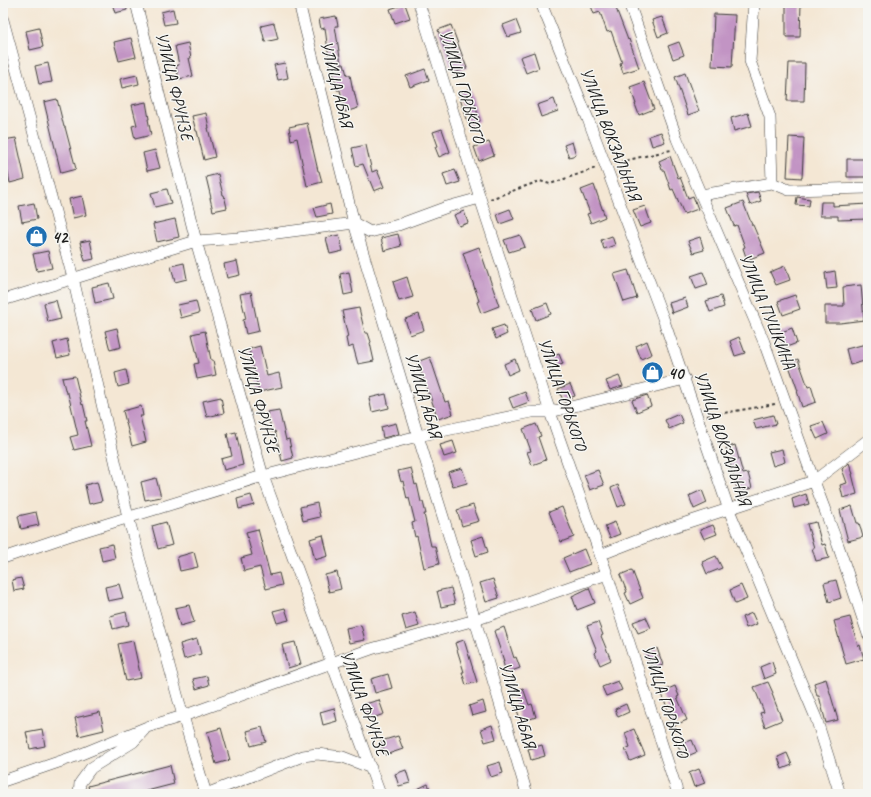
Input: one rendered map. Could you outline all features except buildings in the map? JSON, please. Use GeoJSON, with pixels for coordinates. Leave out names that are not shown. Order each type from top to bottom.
{"type":"FeatureCollection","features":[{"type":"Feature","properties":{"kind":"street","name":"УЛИЦА ФРУНЗЕ"},"geometry":{"type":"LineString","coordinates":[[136,3],[196,241],[263,476],[380,794]]}},
{"type":"Feature","properties":{"kind":"street","name":"УЛИЦА АБАЯ"},"geometry":{"type":"LineString","coordinates":[[299,3],[354,222],[418,436],[476,620],[527,794]]}},
{"type":"Feature","properties":{"kind":"street","name":"УЛИЦА ГОРЬКОГО"},"geometry":{"type":"LineString","coordinates":[[419,3],[550,412],[607,574],[678,794]]}},
{"type":"Feature","properties":{"kind":"street","name":"УЛИЦА ВОКЗАЛЬНАЯ"},"geometry":{"type":"LineString","coordinates":[[541,3],[588,119],[661,310],[729,510],[816,718],[840,794]]}},
{"type":"Feature","properties":{"kind":"street","name":"УЛИЦА ПУШКИНА"},"geometry":{"type":"LineString","coordinates":[[629,3],[680,147],[764,342],[838,545],[868,634]]}},
{"type":"Feature","properties":{"kind":"street"},"geometry":{"type":"LineString","coordinates":[[754,3],[750,61],[770,117],[772,183]]}},
{"type":"Feature","properties":{"kind":"street"},"geometry":{"type":"LineString","coordinates":[[3,20],[73,278],[128,517],[206,794],[303,756],[317,754],[343,757],[371,768]]}},
{"type":"Feature","properties":{"kind":"street"},"geometry":{"type":"LineString","coordinates":[[701,195],[772,183],[789,190],[868,188]]}},
{"type":"Feature","properties":{"kind":"street"},"geometry":{"type":"LineString","coordinates":[[3,300],[196,241],[239,238],[354,222],[370,232],[398,225],[447,207],[481,200]]}},
{"type":"Feature","properties":{"kind":"street"},"geometry":{"type":"LineString","coordinates":[[3,558],[128,517],[263,476],[418,436],[532,412],[550,412],[685,379]]}},
{"type":"Feature","properties":{"kind":"street"},"geometry":{"type":"LineString","coordinates":[[600,555],[664,530],[814,481],[868,440]]}},
{"type":"Feature","properties":{"kind":"street"},"geometry":{"type":"LineString","coordinates":[[3,781],[79,755],[147,727],[183,716],[372,649],[476,620],[607,574]]}},
{"type":"Feature","properties":{"kind":"street"},"geometry":{"type":"LineString","coordinates":[[79,794],[80,783],[91,768],[133,742],[147,727]]}},
{"type":"Feature","properties":{"kind":"path"},"geometry":{"type":"LineString","coordinates":[[481,200],[540,181],[550,184],[605,165],[680,147]]}},
{"type":"Feature","properties":{"kind":"path"},"geometry":{"type":"LineString","coordinates":[[698,417],[785,402]]}},
{"type":"Feature","properties":{"kind":"place","name":"42"},"geometry":{"type":"Point","coordinates":[36,237]}},
{"type":"Feature","properties":{"kind":"place","name":"40"},"geometry":{"type":"Point","coordinates":[653,373]}}]}
